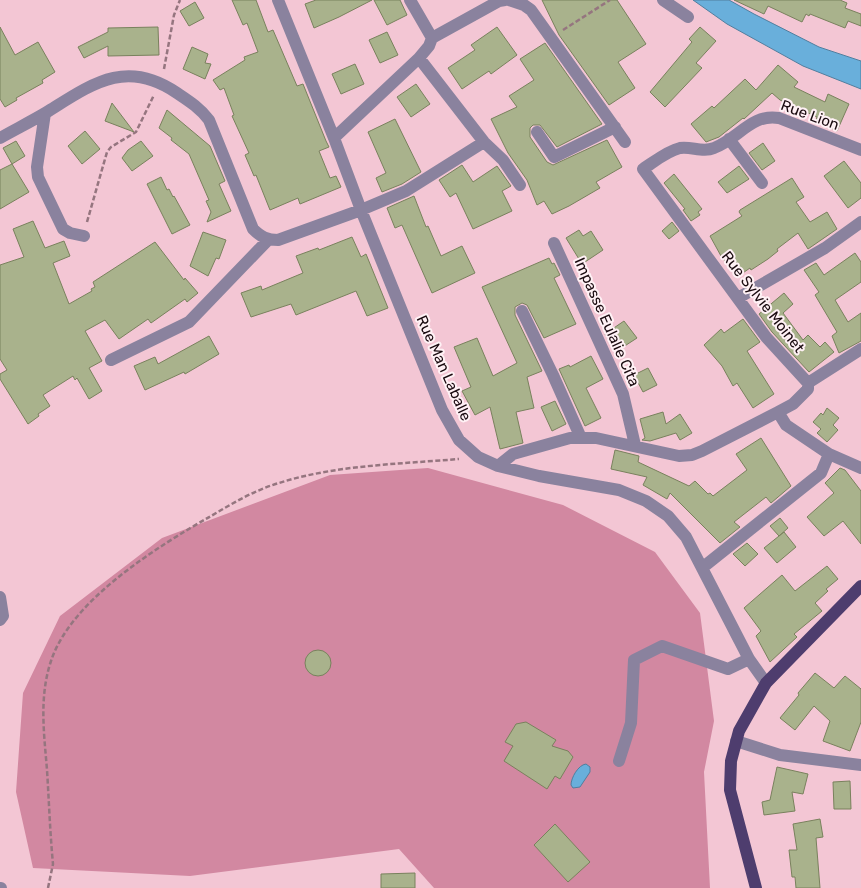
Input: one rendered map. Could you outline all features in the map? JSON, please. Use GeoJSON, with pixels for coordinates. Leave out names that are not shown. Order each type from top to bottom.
{"type":"FeatureCollection","features":[{"type":"Feature","properties":{"kind":"main road"},"geometry":{"type":"LineString","coordinates":[[756,888],[730,790],[731,761],[739,730],[766,683],[861,586]]}},
{"type":"Feature","properties":{"kind":"street","name":"Rue Man Laballe"},"geometry":{"type":"LineString","coordinates":[[278,0],[442,410],[459,440],[478,457],[498,466],[539,476],[619,490],[646,501],[668,516],[686,537],[749,659],[766,683]]}},
{"type":"Feature","properties":{"kind":"street"},"geometry":{"type":"LineString","coordinates":[[410,0],[432,38]]}},
{"type":"Feature","properties":{"kind":"street"},"geometry":{"type":"LineString","coordinates":[[334,138],[419,58],[429,46],[432,38],[499,1],[505,0]]}},
{"type":"Feature","properties":{"kind":"street"},"geometry":{"type":"LineString","coordinates":[[509,0],[524,5],[531,10],[625,142]]}},
{"type":"Feature","properties":{"kind":"street"},"geometry":{"type":"LineString","coordinates":[[663,0],[688,17]]}},
{"type":"Feature","properties":{"kind":"street"},"geometry":{"type":"LineString","coordinates":[[419,58],[484,142],[503,160],[520,185]]}},
{"type":"Feature","properties":{"kind":"street"},"geometry":{"type":"LineString","coordinates":[[0,138],[86,88],[116,77],[149,79],[170,89],[192,103],[208,120],[253,229],[268,240],[278,240],[406,192],[484,142]]}},
{"type":"Feature","properties":{"kind":"street"},"geometry":{"type":"LineString","coordinates":[[45,113],[37,167],[38,178],[63,229],[84,236]]}},
{"type":"Feature","properties":{"kind":"street","name":"Rue Lion"},"geometry":{"type":"LineString","coordinates":[[643,169],[678,148],[714,149],[756,120],[772,117],[861,150]]}},
{"type":"Feature","properties":{"kind":"street"},"geometry":{"type":"LineString","coordinates":[[537,132],[554,157],[615,127]]}},
{"type":"Feature","properties":{"kind":"street"},"geometry":{"type":"LineString","coordinates":[[729,139],[762,183]]}},
{"type":"Feature","properties":{"kind":"street","name":"Rue Sylvie Moinet"},"geometry":{"type":"LineString","coordinates":[[643,169],[766,337],[808,383]]}},
{"type":"Feature","properties":{"kind":"street"},"geometry":{"type":"LineString","coordinates":[[738,298],[825,248],[861,222]]}},
{"type":"Feature","properties":{"kind":"street"},"geometry":{"type":"LineString","coordinates":[[111,360],[190,322],[268,240]]}},
{"type":"Feature","properties":{"kind":"street","name":"Impasse Eulalie Cita"},"geometry":{"type":"LineString","coordinates":[[554,243],[623,394],[635,445]]}},
{"type":"Feature","properties":{"kind":"street"},"geometry":{"type":"LineString","coordinates":[[522,311],[581,438]]}},
{"type":"Feature","properties":{"kind":"street"},"geometry":{"type":"LineString","coordinates":[[498,466],[513,454],[559,440],[581,438],[596,438],[635,445],[679,456],[692,455],[792,404],[808,389],[808,383],[861,349]]}},
{"type":"Feature","properties":{"kind":"street"},"geometry":{"type":"LineString","coordinates":[[778,412],[786,425],[829,454],[861,468]]}},
{"type":"Feature","properties":{"kind":"street"},"geometry":{"type":"LineString","coordinates":[[702,568],[821,473],[829,454]]}},
{"type":"Feature","properties":{"kind":"street"},"geometry":{"type":"LineString","coordinates":[[0,597],[3,616],[0,620]]}},
{"type":"Feature","properties":{"kind":"street"},"geometry":{"type":"LineString","coordinates":[[619,762],[632,723],[634,660],[662,646],[728,669],[749,659]]}},
{"type":"Feature","properties":{"kind":"street"},"geometry":{"type":"LineString","coordinates":[[736,741],[780,755],[861,765]]}},
{"type":"Feature","properties":{"kind":"path"},"geometry":{"type":"LineString","coordinates":[[84,236],[105,156],[111,147],[136,132],[161,84],[174,15],[180,0]]}},
{"type":"Feature","properties":{"kind":"path"},"geometry":{"type":"LineString","coordinates":[[551,38],[610,0]]}},
{"type":"Feature","properties":{"kind":"path"},"geometry":{"type":"LineString","coordinates":[[48,888],[53,864],[43,718],[45,687],[51,660],[66,630],[95,598],[123,574],[172,539],[252,493],[279,483],[338,470],[478,457]]}},
{"type":"Feature","properties":{"kind":"shaded area"},"geometry":{"type":"Polygon","coordinates":[[[428,468],[563,505],[655,552],[700,613],[714,721],[704,772],[710,888],[434,888],[399,849],[190,876],[33,868],[16,792],[23,693],[60,616],[162,538],[330,475],[428,468]]]}},
{"type":"Feature","properties":{"kind":"water"},"geometry":{"type":"Polygon","coordinates":[[[693,0],[729,0],[819,47],[861,61],[861,89],[803,66],[727,24],[693,0]]]}},
{"type":"Feature","properties":{"kind":"water"},"geometry":{"type":"Polygon","coordinates":[[[586,764],[590,767],[590,772],[580,787],[573,788],[571,782],[574,776],[580,767],[586,764]]]}},
{"type":"Feature","properties":{"kind":"building"},"geometry":{"type":"Polygon","coordinates":[[[232,0],[256,0],[268,32],[273,30],[297,86],[303,84],[329,147],[319,151],[330,178],[336,176],[341,187],[300,204],[298,198],[270,210],[256,175],[254,176],[245,155],[249,153],[232,116],[234,115],[224,88],[220,90],[213,80],[245,60],[244,57],[258,52],[247,23],[243,25],[232,0]]]}},
{"type":"Feature","properties":{"kind":"building"},"geometry":{"type":"Polygon","coordinates":[[[316,0],[372,0],[314,28],[305,4],[316,0]]]}},
{"type":"Feature","properties":{"kind":"building"},"geometry":{"type":"Polygon","coordinates":[[[374,0],[400,0],[407,15],[387,25],[374,0]]]}},
{"type":"Feature","properties":{"kind":"building"},"geometry":{"type":"Polygon","coordinates":[[[542,0],[617,0],[646,44],[618,62],[635,88],[609,105],[559,35],[542,0]]]}},
{"type":"Feature","properties":{"kind":"building"},"geometry":{"type":"Polygon","coordinates":[[[734,0],[840,0],[847,3],[845,8],[861,14],[861,26],[848,21],[845,28],[810,14],[809,16],[806,14],[802,22],[768,6],[764,14],[734,0]]]}},
{"type":"Feature","properties":{"kind":"building"},"geometry":{"type":"Polygon","coordinates":[[[195,2],[204,18],[189,26],[180,11],[195,2]]]}},
{"type":"Feature","properties":{"kind":"building"},"geometry":{"type":"Polygon","coordinates":[[[0,27],[15,55],[38,42],[55,72],[42,80],[43,83],[16,98],[17,100],[5,107],[0,99],[0,27]]]}},
{"type":"Feature","properties":{"kind":"building"},"geometry":{"type":"Polygon","coordinates":[[[158,27],[159,55],[108,56],[108,46],[84,58],[78,47],[108,32],[108,28],[158,27]]]}},
{"type":"Feature","properties":{"kind":"building"},"geometry":{"type":"Polygon","coordinates":[[[497,27],[517,55],[491,74],[489,71],[462,89],[448,68],[475,50],[471,45],[497,27]]]}},
{"type":"Feature","properties":{"kind":"building"},"geometry":{"type":"Polygon","coordinates":[[[700,27],[716,41],[696,63],[702,68],[665,107],[650,92],[692,42],[689,39],[700,27]]]}},
{"type":"Feature","properties":{"kind":"building"},"geometry":{"type":"Polygon","coordinates":[[[387,32],[398,55],[380,63],[369,40],[387,32]]]}},
{"type":"Feature","properties":{"kind":"building"},"geometry":{"type":"Polygon","coordinates":[[[545,43],[602,124],[557,147],[540,125],[533,125],[530,128],[530,137],[547,162],[553,165],[607,140],[622,167],[596,182],[600,188],[552,214],[544,201],[537,205],[527,180],[508,153],[491,119],[517,107],[509,96],[534,80],[520,59],[545,43]]]}},
{"type":"Feature","properties":{"kind":"building"},"geometry":{"type":"Polygon","coordinates":[[[192,47],[208,54],[205,63],[211,64],[205,79],[183,69],[192,47]]]}},
{"type":"Feature","properties":{"kind":"building"},"geometry":{"type":"Polygon","coordinates":[[[355,64],[364,84],[341,94],[332,74],[355,64]]]}},
{"type":"Feature","properties":{"kind":"building"},"geometry":{"type":"Polygon","coordinates":[[[778,65],[798,82],[794,87],[825,102],[828,94],[849,104],[837,131],[816,121],[817,117],[780,100],[772,93],[744,119],[719,137],[706,142],[691,124],[712,106],[714,108],[745,79],[756,90],[778,65]]]}},
{"type":"Feature","properties":{"kind":"building"},"geometry":{"type":"Polygon","coordinates":[[[416,84],[430,104],[411,117],[397,97],[416,84]]]}},
{"type":"Feature","properties":{"kind":"building"},"geometry":{"type":"Polygon","coordinates":[[[112,103],[134,132],[105,121],[112,103]]]}},
{"type":"Feature","properties":{"kind":"building"},"geometry":{"type":"Polygon","coordinates":[[[167,110],[210,146],[225,181],[219,184],[231,211],[207,222],[211,212],[206,201],[209,200],[189,154],[159,128],[167,110]]]}},
{"type":"Feature","properties":{"kind":"building"},"geometry":{"type":"Polygon","coordinates":[[[395,119],[421,172],[402,184],[382,192],[376,178],[386,173],[368,132],[395,119]]]}},
{"type":"Feature","properties":{"kind":"building"},"geometry":{"type":"Polygon","coordinates":[[[85,131],[100,149],[82,164],[68,146],[85,131]]]}},
{"type":"Feature","properties":{"kind":"building"},"geometry":{"type":"Polygon","coordinates":[[[16,141],[25,156],[12,164],[3,148],[16,141]]]}},
{"type":"Feature","properties":{"kind":"building"},"geometry":{"type":"Polygon","coordinates":[[[141,141],[153,156],[132,171],[122,158],[128,150],[141,141]]]}},
{"type":"Feature","properties":{"kind":"building"},"geometry":{"type":"Polygon","coordinates":[[[763,143],[775,161],[762,170],[749,153],[763,143]]]}},
{"type":"Feature","properties":{"kind":"building"},"geometry":{"type":"Polygon","coordinates":[[[844,161],[861,183],[861,198],[848,208],[824,176],[844,161]]]}},
{"type":"Feature","properties":{"kind":"building"},"geometry":{"type":"Polygon","coordinates":[[[12,164],[29,192],[0,209],[0,170],[12,164]]]}},
{"type":"Feature","properties":{"kind":"building"},"geometry":{"type":"Polygon","coordinates":[[[462,165],[473,182],[497,166],[511,186],[502,191],[512,211],[473,229],[456,193],[450,197],[439,180],[462,165]]]}},
{"type":"Feature","properties":{"kind":"building"},"geometry":{"type":"Polygon","coordinates":[[[739,166],[749,179],[727,193],[718,182],[739,166]]]}},
{"type":"Feature","properties":{"kind":"building"},"geometry":{"type":"Polygon","coordinates":[[[674,174],[702,209],[698,212],[700,215],[691,221],[683,210],[685,209],[664,183],[674,174]]]}},
{"type":"Feature","properties":{"kind":"building"},"geometry":{"type":"Polygon","coordinates":[[[161,177],[167,190],[169,189],[174,196],[190,225],[172,234],[147,184],[161,177]]]}},
{"type":"Feature","properties":{"kind":"building"},"geometry":{"type":"Polygon","coordinates":[[[792,178],[804,197],[796,202],[810,222],[827,212],[837,229],[808,249],[798,233],[777,249],[778,251],[768,259],[737,277],[721,256],[710,236],[742,216],[739,212],[740,210],[792,178]]]}},
{"type":"Feature","properties":{"kind":"building"},"geometry":{"type":"Polygon","coordinates":[[[414,196],[426,227],[428,226],[441,256],[462,246],[475,273],[432,293],[402,225],[395,228],[387,208],[414,196]]]}},
{"type":"Feature","properties":{"kind":"building"},"geometry":{"type":"Polygon","coordinates":[[[33,221],[45,248],[64,241],[70,256],[53,263],[69,304],[92,291],[91,289],[95,287],[93,282],[155,242],[184,280],[185,278],[198,293],[187,302],[185,299],[151,323],[148,319],[119,339],[105,320],[85,331],[102,361],[89,368],[102,391],[89,399],[77,378],[75,380],[73,376],[43,395],[50,406],[28,424],[0,379],[0,374],[7,370],[0,359],[0,265],[24,257],[13,229],[33,221]]]}},
{"type":"Feature","properties":{"kind":"building"},"geometry":{"type":"Polygon","coordinates":[[[672,222],[679,231],[669,239],[662,231],[672,222]]]}},
{"type":"Feature","properties":{"kind":"building"},"geometry":{"type":"Polygon","coordinates":[[[579,230],[583,236],[591,231],[603,250],[582,264],[566,238],[579,230]]]}},
{"type":"Feature","properties":{"kind":"building"},"geometry":{"type":"Polygon","coordinates":[[[203,232],[226,240],[219,259],[216,258],[208,276],[190,266],[203,232]]]}},
{"type":"Feature","properties":{"kind":"building"},"geometry":{"type":"Polygon","coordinates":[[[352,237],[361,257],[366,254],[388,308],[367,316],[356,291],[296,315],[291,304],[251,317],[241,293],[261,286],[262,290],[303,273],[296,256],[318,248],[319,250],[352,237]]]}},
{"type":"Feature","properties":{"kind":"building"},"geometry":{"type":"Polygon","coordinates":[[[855,253],[861,262],[861,282],[835,300],[848,322],[861,313],[861,341],[839,353],[832,336],[837,332],[815,295],[819,292],[804,270],[816,263],[824,275],[855,253]]]}},
{"type":"Feature","properties":{"kind":"building"},"geometry":{"type":"Polygon","coordinates":[[[549,258],[560,275],[554,278],[576,324],[544,338],[527,305],[522,303],[515,307],[515,315],[542,371],[527,377],[534,408],[516,412],[523,443],[500,449],[490,407],[475,415],[462,391],[471,387],[454,347],[477,338],[493,376],[517,363],[482,287],[549,258]]]}},
{"type":"Feature","properties":{"kind":"building"},"geometry":{"type":"Polygon","coordinates":[[[784,293],[793,304],[783,313],[803,340],[808,335],[820,347],[825,342],[834,352],[809,372],[772,332],[759,314],[784,293]]]}},
{"type":"Feature","properties":{"kind":"building"},"geometry":{"type":"Polygon","coordinates":[[[743,319],[760,342],[747,351],[774,394],[753,408],[737,383],[733,386],[722,366],[704,345],[721,329],[724,333],[743,319]]]}},
{"type":"Feature","properties":{"kind":"building"},"geometry":{"type":"Polygon","coordinates":[[[624,321],[637,338],[617,351],[605,334],[624,321]]]}},
{"type":"Feature","properties":{"kind":"building"},"geometry":{"type":"Polygon","coordinates":[[[209,336],[219,354],[185,374],[184,372],[145,390],[134,366],[155,357],[158,364],[209,336]]]}},
{"type":"Feature","properties":{"kind":"building"},"geometry":{"type":"Polygon","coordinates":[[[591,356],[603,379],[586,388],[601,418],[585,426],[559,369],[569,365],[570,367],[591,356]]]}},
{"type":"Feature","properties":{"kind":"building"},"geometry":{"type":"Polygon","coordinates":[[[648,368],[657,385],[643,392],[634,375],[648,368]]]}},
{"type":"Feature","properties":{"kind":"building"},"geometry":{"type":"Polygon","coordinates":[[[555,401],[566,424],[552,431],[541,407],[555,401]]]}},
{"type":"Feature","properties":{"kind":"building"},"geometry":{"type":"Polygon","coordinates":[[[827,408],[839,418],[833,425],[838,430],[827,442],[817,433],[821,429],[813,422],[821,413],[823,415],[827,408]]]}},
{"type":"Feature","properties":{"kind":"building"},"geometry":{"type":"Polygon","coordinates":[[[663,412],[666,424],[680,414],[692,433],[680,440],[676,433],[650,441],[642,440],[645,438],[640,419],[663,412]]]}},
{"type":"Feature","properties":{"kind":"building"},"geometry":{"type":"Polygon","coordinates":[[[761,438],[791,486],[771,503],[766,497],[734,522],[740,527],[720,543],[670,493],[667,499],[643,485],[647,477],[611,469],[615,450],[639,456],[638,462],[689,486],[695,481],[708,494],[710,493],[713,496],[747,470],[736,454],[761,438]]]}},
{"type":"Feature","properties":{"kind":"building"},"geometry":{"type":"Polygon","coordinates":[[[840,468],[845,470],[861,491],[861,544],[843,521],[824,536],[807,517],[834,493],[825,483],[840,468]]]}},
{"type":"Feature","properties":{"kind":"building"},"geometry":{"type":"Polygon","coordinates":[[[780,518],[788,528],[779,536],[770,526],[780,518]]]}},
{"type":"Feature","properties":{"kind":"building"},"geometry":{"type":"Polygon","coordinates":[[[784,532],[796,547],[777,563],[764,548],[784,532]]]}},
{"type":"Feature","properties":{"kind":"building"},"geometry":{"type":"Polygon","coordinates":[[[747,543],[758,554],[745,566],[733,554],[747,543]]]}},
{"type":"Feature","properties":{"kind":"building"},"geometry":{"type":"Polygon","coordinates":[[[827,566],[838,579],[826,589],[828,591],[815,603],[822,611],[794,634],[797,637],[770,662],[756,636],[761,631],[744,608],[782,575],[795,591],[827,566]]]}},
{"type":"Feature","properties":{"kind":"building"},"geometry":{"type":"Polygon","coordinates":[[[318,650],[327,654],[331,663],[327,672],[318,676],[309,672],[305,663],[309,654],[318,650]]]}},
{"type":"Feature","properties":{"kind":"building"},"geometry":{"type":"Polygon","coordinates":[[[815,673],[834,688],[845,676],[861,689],[861,722],[850,751],[823,741],[830,721],[814,706],[795,730],[780,718],[815,673]]]}},
{"type":"Feature","properties":{"kind":"building"},"geometry":{"type":"Polygon","coordinates":[[[526,722],[556,740],[552,746],[568,751],[573,757],[560,779],[555,776],[547,789],[504,761],[513,746],[505,742],[516,724],[526,722]]]}},
{"type":"Feature","properties":{"kind":"building"},"geometry":{"type":"Polygon","coordinates":[[[777,767],[808,774],[803,794],[792,792],[795,811],[764,815],[762,802],[770,800],[777,767]]]}},
{"type":"Feature","properties":{"kind":"building"},"geometry":{"type":"Polygon","coordinates":[[[850,781],[851,809],[834,809],[833,782],[850,781]]]}},
{"type":"Feature","properties":{"kind":"building"},"geometry":{"type":"Polygon","coordinates":[[[820,819],[823,837],[816,838],[820,888],[796,888],[795,877],[792,877],[789,850],[797,850],[793,824],[820,819]]]}},
{"type":"Feature","properties":{"kind":"building"},"geometry":{"type":"Polygon","coordinates":[[[555,824],[590,862],[568,882],[534,845],[555,824]]]}},
{"type":"Feature","properties":{"kind":"building"},"geometry":{"type":"Polygon","coordinates":[[[415,873],[415,888],[381,888],[381,874],[415,873]]]}}]}
